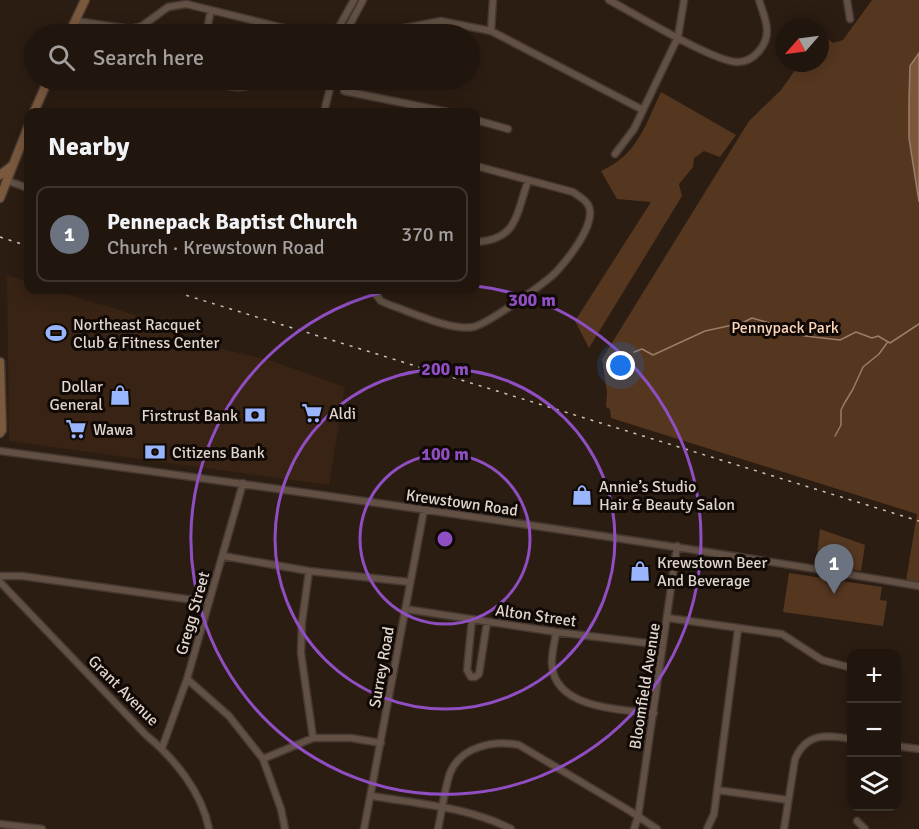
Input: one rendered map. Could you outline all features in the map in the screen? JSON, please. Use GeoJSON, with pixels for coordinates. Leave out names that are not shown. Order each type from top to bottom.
{"type":"FeatureCollection","features":[{"type":"Feature","properties":{"kind":"main road"},"geometry":{"type":"LineString","coordinates":[[74,24],[84,0]]}},
{"type":"Feature","properties":{"kind":"main road"},"geometry":{"type":"LineString","coordinates":[[36,108],[44,90]]}},
{"type":"Feature","properties":{"kind":"main road"},"geometry":{"type":"LineString","coordinates":[[0,198],[24,138]]}},
{"type":"Feature","properties":{"kind":"main road"},"geometry":{"type":"LineString","coordinates":[[0,175],[10,170],[15,162]]}},
{"type":"Feature","properties":{"kind":"main road"},"geometry":{"type":"LineString","coordinates":[[0,362],[2,430],[0,433]]}},
{"type":"Feature","properties":{"kind":"street"},"geometry":{"type":"LineString","coordinates":[[341,24],[354,0]]}},
{"type":"Feature","properties":{"kind":"street"},"geometry":{"type":"LineString","coordinates":[[350,24],[363,0]]}},
{"type":"Feature","properties":{"kind":"street"},"geometry":{"type":"LineString","coordinates":[[491,31],[493,0]]}},
{"type":"Feature","properties":{"kind":"street"},"geometry":{"type":"LineString","coordinates":[[609,0],[712,55],[732,62],[746,61],[760,51],[767,35],[759,0]]}},
{"type":"Feature","properties":{"kind":"street"},"geometry":{"type":"LineString","coordinates":[[615,154],[634,129],[678,37],[684,0]]}},
{"type":"Feature","properties":{"kind":"street"},"geometry":{"type":"LineString","coordinates":[[847,0],[850,19]]}},
{"type":"Feature","properties":{"kind":"street"},"geometry":{"type":"LineString","coordinates":[[145,24],[168,7],[186,3],[268,24]]}},
{"type":"Feature","properties":{"kind":"street"},"geometry":{"type":"LineString","coordinates":[[209,24],[211,10]]}},
{"type":"Feature","properties":{"kind":"street"},"geometry":{"type":"LineString","coordinates":[[76,21],[96,24]]}},
{"type":"Feature","properties":{"kind":"street"},"geometry":{"type":"LineString","coordinates":[[426,24],[441,21],[456,24]]}},
{"type":"Feature","properties":{"kind":"street"},"geometry":{"type":"LineString","coordinates":[[480,29],[491,31],[643,110]]}},
{"type":"Feature","properties":{"kind":"street"},"geometry":{"type":"LineString","coordinates":[[325,108],[330,90]]}},
{"type":"Feature","properties":{"kind":"street"},"geometry":{"type":"LineString","coordinates":[[344,90],[428,108]]}},
{"type":"Feature","properties":{"kind":"street"},"geometry":{"type":"LineString","coordinates":[[480,121],[508,129]]}},
{"type":"Feature","properties":{"kind":"street"},"geometry":{"type":"LineString","coordinates":[[376,294],[384,302],[448,324],[474,327],[485,322],[556,272],[587,228],[590,212],[586,202],[573,192],[480,167]]}},
{"type":"Feature","properties":{"kind":"street"},"geometry":{"type":"LineString","coordinates":[[8,181],[24,187]]}},
{"type":"Feature","properties":{"kind":"street"},"geometry":{"type":"LineString","coordinates":[[480,242],[496,240],[510,228],[528,181]]}},
{"type":"Feature","properties":{"kind":"street","name":"Krewstown Road"},"geometry":{"type":"LineString","coordinates":[[0,451],[243,483],[677,546],[919,586]]}},
{"type":"Feature","properties":{"kind":"street","name":"Gregg Street"},"geometry":{"type":"LineString","coordinates":[[162,748],[187,679],[243,483]]}},
{"type":"Feature","properties":{"kind":"street","name":"Surrey Road"},"geometry":{"type":"LineString","coordinates":[[364,829],[424,510]]}},
{"type":"Feature","properties":{"kind":"street","name":"Bloomfield Avenue"},"geometry":{"type":"LineString","coordinates":[[634,829],[638,817],[654,713],[677,546]]}},
{"type":"Feature","properties":{"kind":"street"},"geometry":{"type":"LineString","coordinates":[[223,556],[309,571],[409,582]]}},
{"type":"Feature","properties":{"kind":"street"},"geometry":{"type":"LineString","coordinates":[[309,571],[301,653],[313,738]]}},
{"type":"Feature","properties":{"kind":"street"},"geometry":{"type":"LineString","coordinates":[[0,576],[22,576],[208,602]]}},
{"type":"Feature","properties":{"kind":"street","name":"Grant Avenue"},"geometry":{"type":"LineString","coordinates":[[0,582],[146,735],[162,748],[186,778],[199,800],[207,816],[209,829]]}},
{"type":"Feature","properties":{"kind":"street","name":"Alton Street"},"geometry":{"type":"LineString","coordinates":[[405,609],[556,632],[663,645]]}},
{"type":"Feature","properties":{"kind":"street"},"geometry":{"type":"LineString","coordinates":[[668,618],[782,634],[822,660],[847,667]]}},
{"type":"Feature","properties":{"kind":"street"},"geometry":{"type":"LineString","coordinates":[[472,619],[467,670],[471,677],[479,674],[487,622]]}},
{"type":"Feature","properties":{"kind":"street"},"geometry":{"type":"LineString","coordinates":[[707,829],[714,814],[738,628]]}},
{"type":"Feature","properties":{"kind":"street"},"geometry":{"type":"LineString","coordinates":[[556,632],[552,665],[556,679],[564,690],[586,703],[603,708],[654,713]]}},
{"type":"Feature","properties":{"kind":"street"},"geometry":{"type":"LineString","coordinates":[[187,679],[230,716],[263,759],[281,809],[285,829]]}},
{"type":"Feature","properties":{"kind":"street"},"geometry":{"type":"LineString","coordinates":[[784,829],[795,759],[799,750],[813,738],[820,736],[847,738]]}},
{"type":"Feature","properties":{"kind":"street"},"geometry":{"type":"LineString","coordinates":[[263,759],[313,738],[351,738],[381,743]]}},
{"type":"Feature","properties":{"kind":"street"},"geometry":{"type":"LineString","coordinates":[[438,829],[451,771],[460,759],[480,746],[504,742],[519,746],[657,829]]}},
{"type":"Feature","properties":{"kind":"street"},"geometry":{"type":"LineString","coordinates":[[901,747],[919,749]]}},
{"type":"Feature","properties":{"kind":"street"},"geometry":{"type":"LineString","coordinates":[[717,790],[788,800]]}},
{"type":"Feature","properties":{"kind":"street"},"geometry":{"type":"LineString","coordinates":[[372,796],[473,813],[511,829]]}},
{"type":"Feature","properties":{"kind":"street"},"geometry":{"type":"LineString","coordinates":[[857,821],[865,829]]}},
{"type":"Feature","properties":{"kind":"street"},"geometry":{"type":"LineString","coordinates":[[0,824],[42,829]]}},
{"type":"Feature","properties":{"kind":"shaded area"},"geometry":{"type":"Polygon","coordinates":[[[919,53],[919,202],[909,138],[909,101],[910,66],[919,53]]]}},
{"type":"Feature","properties":{"kind":"shaded area"},"geometry":{"type":"Polygon","coordinates":[[[7,275],[24,281],[24,294],[67,294],[168,325],[184,339],[275,362],[345,387],[329,485],[9,441],[7,275]]]}},
{"type":"Feature","properties":{"kind":"green space","name":"Pennypack Park"},"geometry":{"type":"Polygon","coordinates":[[[872,0],[919,0],[919,583],[906,581],[917,514],[611,418],[610,409],[606,407],[607,393],[602,359],[749,121],[781,90],[794,72],[829,72],[829,40],[833,43],[843,40],[872,0]]]}},
{"type":"Feature","properties":{"kind":"green space"},"geometry":{"type":"Polygon","coordinates":[[[661,92],[736,135],[720,157],[704,151],[694,158],[693,167],[679,184],[682,196],[589,348],[575,321],[651,202],[617,199],[601,171],[623,157],[632,148],[661,92]]]}},
{"type":"Feature","properties":{"kind":"green space"},"geometry":{"type":"Polygon","coordinates":[[[820,529],[865,545],[861,571],[816,564],[820,529]]]}},
{"type":"Feature","properties":{"kind":"green space"},"geometry":{"type":"Polygon","coordinates":[[[789,573],[882,587],[880,600],[887,601],[883,626],[783,612],[789,573]]]}},
{"type":"Feature","properties":{"kind":"waterway"},"geometry":{"type":"LineString","coordinates":[[634,352],[642,349],[653,355],[705,331],[742,323],[752,318],[805,336],[840,340],[856,332],[872,338],[878,336],[890,343],[919,324]]}},
{"type":"Feature","properties":{"kind":"waterway"},"geometry":{"type":"LineString","coordinates":[[835,436],[841,425],[841,410],[863,367],[879,354],[887,343]]}},
{"type":"Feature","properties":{"kind":"railway"},"geometry":{"type":"LineString","coordinates":[[0,237],[24,245]]}},
{"type":"Feature","properties":{"kind":"railway"},"geometry":{"type":"LineString","coordinates":[[182,294],[919,521]]}},
{"type":"Feature","properties":{"kind":"place","name":"Northeast Racquet Club & Fitness Center"},"geometry":{"type":"Point","coordinates":[56,333]}},
{"type":"Feature","properties":{"kind":"place","name":"Dollar General"},"geometry":{"type":"Point","coordinates":[120,395]}},
{"type":"Feature","properties":{"kind":"place","name":"Aldi"},"geometry":{"type":"Point","coordinates":[312,413]}},
{"type":"Feature","properties":{"kind":"place","name":"Firstrust Bank"},"geometry":{"type":"Point","coordinates":[255,415]}},
{"type":"Feature","properties":{"kind":"place","name":"Wawa"},"geometry":{"type":"Point","coordinates":[76,429]}},
{"type":"Feature","properties":{"kind":"place","name":"Citizens Bank"},"geometry":{"type":"Point","coordinates":[155,452]}},
{"type":"Feature","properties":{"kind":"place","name":"Annie’s Studio Hair & Beauty Salon"},"geometry":{"type":"Point","coordinates":[582,495]}},
{"type":"Feature","properties":{"kind":"place","name":"Krewstown Beer And Beverage"},"geometry":{"type":"Point","coordinates":[640,571]}},
{"type":"Feature","properties":{"kind":"place","name":"Pennepack Baptist Church"},"geometry":{"type":"Point","coordinates":[834,594]}}]}
